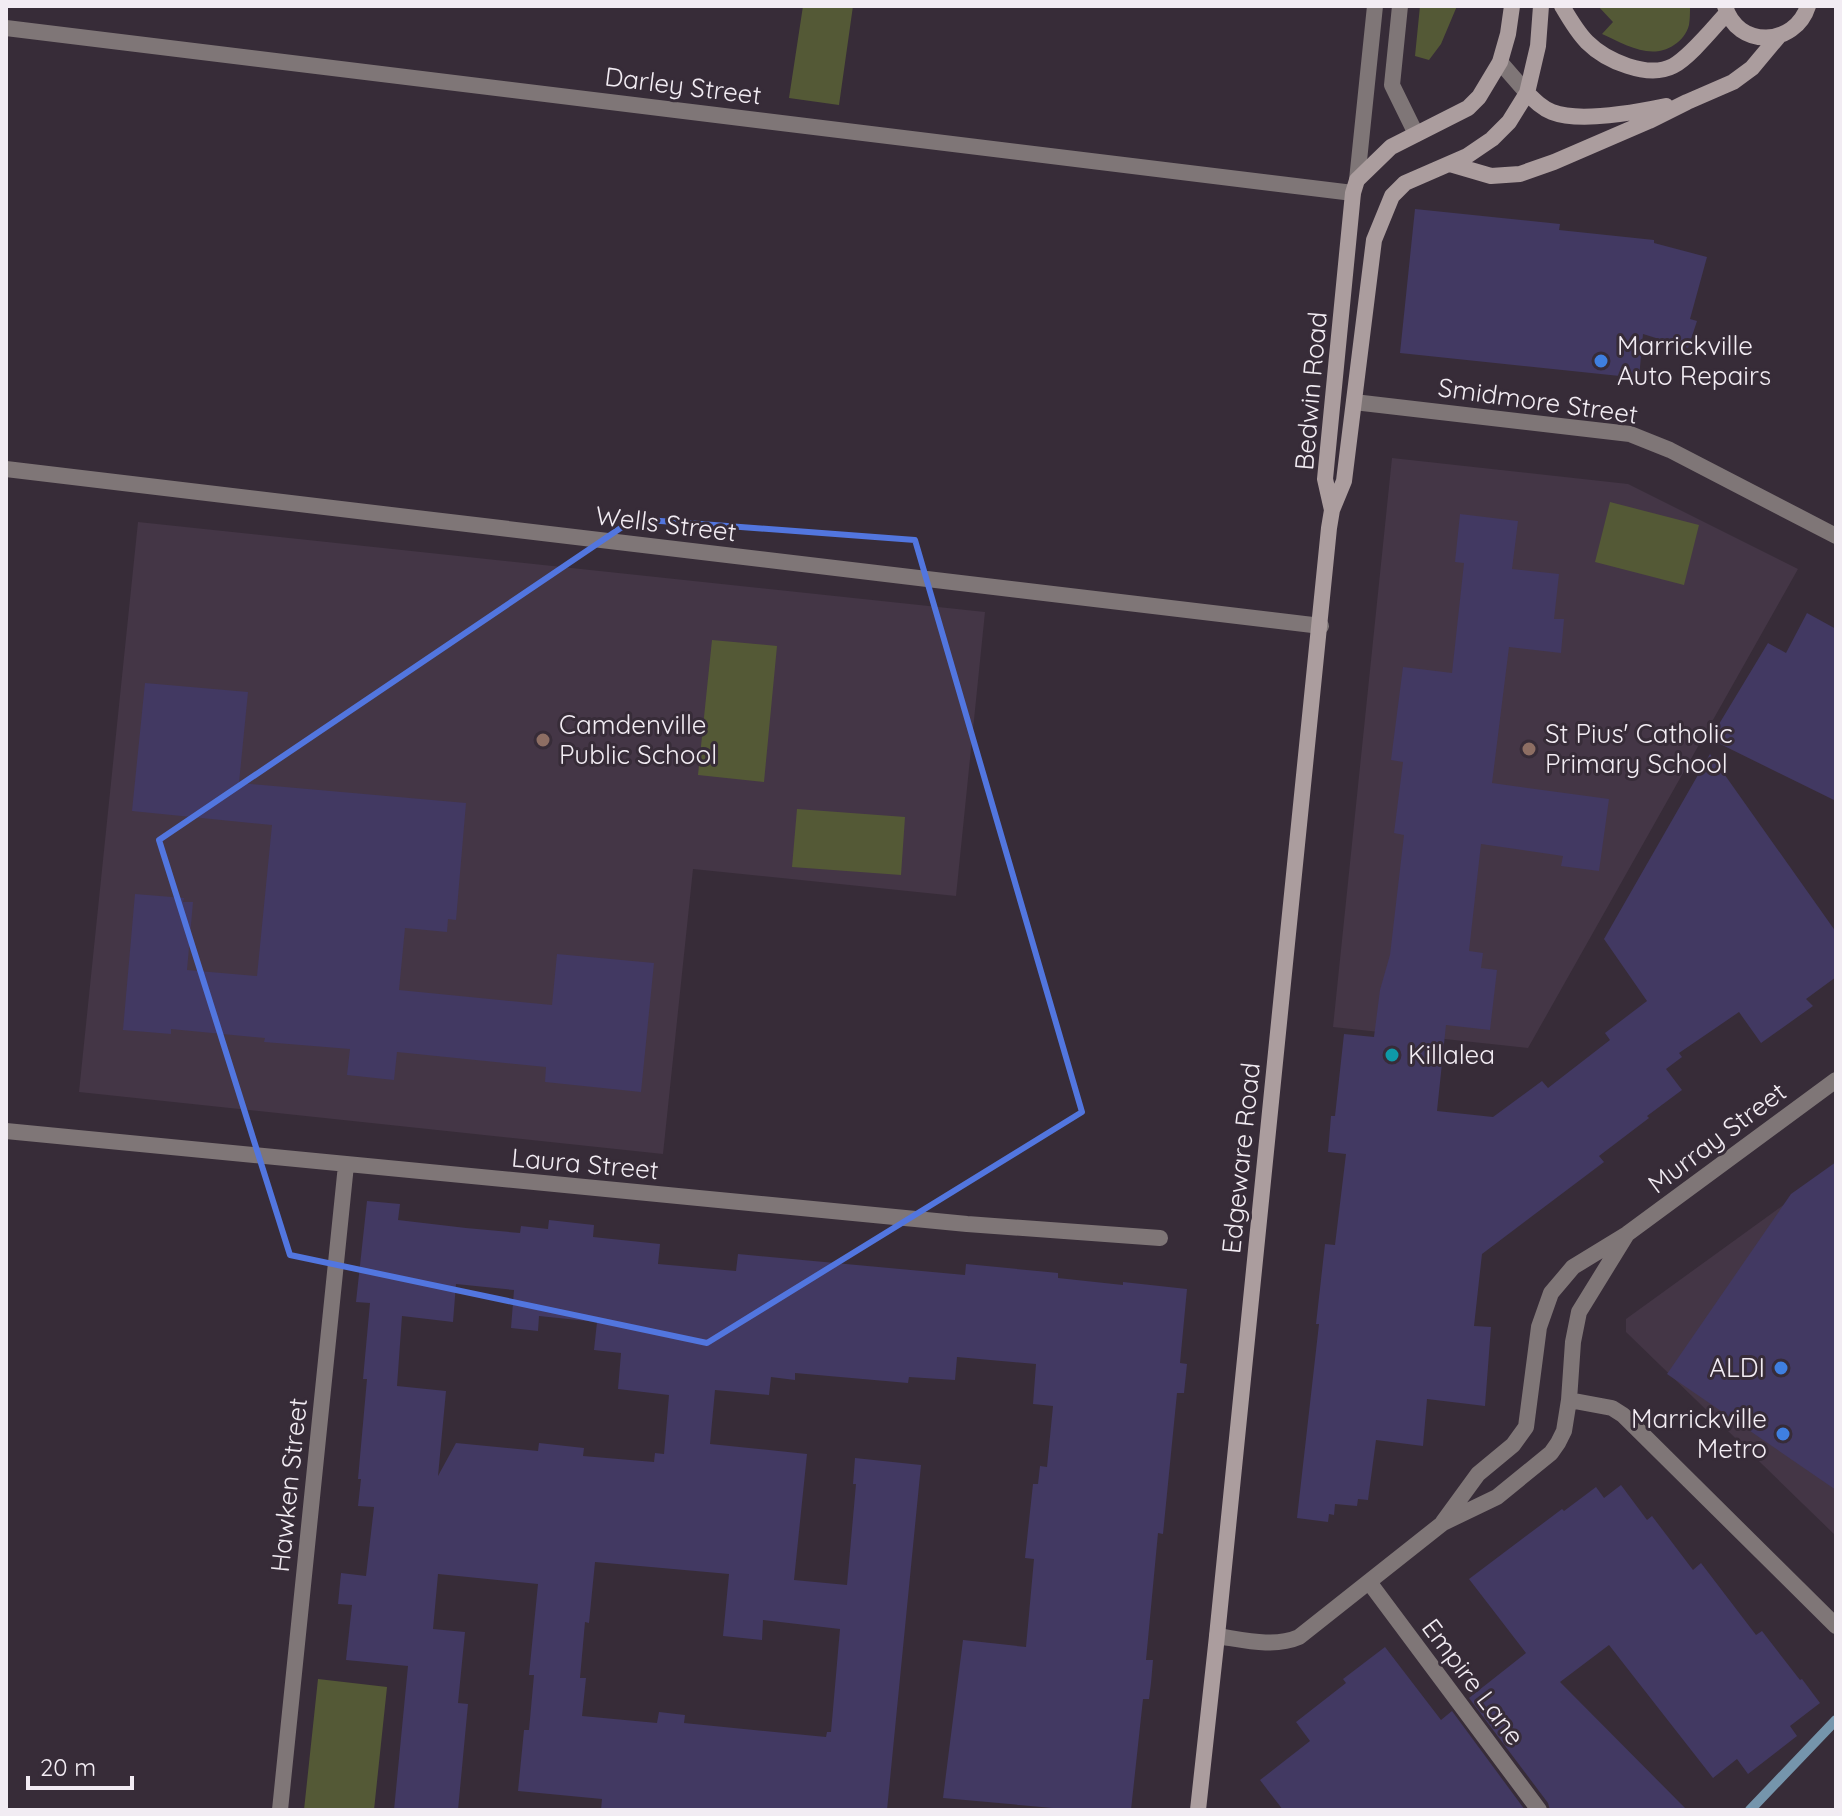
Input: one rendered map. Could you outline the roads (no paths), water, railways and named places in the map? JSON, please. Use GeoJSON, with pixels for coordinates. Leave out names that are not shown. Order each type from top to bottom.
{"type":"FeatureCollection","features":[{"type":"Feature","properties":{"kind":"main road"},"geometry":{"type":"LineString","coordinates":[[1355,186],[1391,147],[1468,108],[1479,97],[1500,62],[1512,6]]}},
{"type":"Feature","properties":{"kind":"main road","name":"Bedwin Road"},"geometry":{"type":"LineString","coordinates":[[1332,510],[1344,481],[1374,240],[1392,196],[1405,183],[1421,174],[1467,156],[1492,139],[1509,122],[1527,93],[1538,46],[1541,6]]}},
{"type":"Feature","properties":{"kind":"main road"},"geometry":{"type":"LineString","coordinates":[[1562,6],[1588,43],[1613,61],[1659,71],[1684,58],[1726,10],[1736,25],[1748,34],[1763,38],[1789,32],[1805,15],[1808,6]]}},
{"type":"Feature","properties":{"kind":"main road"},"geometry":{"type":"LineString","coordinates":[[1450,164],[1491,176],[1520,174],[1554,162],[1733,82],[1752,68],[1778,37]]}},
{"type":"Feature","properties":{"kind":"main road"},"geometry":{"type":"LineString","coordinates":[[1527,93],[1554,113],[1569,115],[1619,114],[1687,102]]}},
{"type":"Feature","properties":{"kind":"main road","name":"Bedwin Road"},"geometry":{"type":"LineString","coordinates":[[1332,510],[1325,479],[1355,186]]}},
{"type":"Feature","properties":{"kind":"main road","name":"Edgeware Road"},"geometry":{"type":"LineString","coordinates":[[1198,1810],[1332,510]]}},
{"type":"Feature","properties":{"kind":"street"},"geometry":{"type":"LineString","coordinates":[[1355,186],[1375,6]]}},
{"type":"Feature","properties":{"kind":"street"},"geometry":{"type":"LineString","coordinates":[[1400,6],[1392,85],[1416,134]]}},
{"type":"Feature","properties":{"kind":"street","name":"Darley Street"},"geometry":{"type":"LineString","coordinates":[[6,28],[1355,186]]}},
{"type":"Feature","properties":{"kind":"street"},"geometry":{"type":"LineString","coordinates":[[1500,62],[1527,93]]}},
{"type":"Feature","properties":{"kind":"street","name":"Smidmore Street"},"geometry":{"type":"LineString","coordinates":[[1354,402],[1630,434],[1670,450],[1836,536]]}},
{"type":"Feature","properties":{"kind":"street","name":"Wells Street"},"geometry":{"type":"LineString","coordinates":[[6,469],[1321,626]]}},
{"type":"Feature","properties":{"kind":"street","name":"Murray Street"},"geometry":{"type":"LineString","coordinates":[[1443,1523],[1478,1474],[1520,1437],[1526,1427],[1539,1327],[1551,1293],[1573,1267],[1627,1234],[1836,1080]]}},
{"type":"Feature","properties":{"kind":"street","name":"Laura Street"},"geometry":{"type":"LineString","coordinates":[[6,1131],[967,1224],[1160,1238]]}},
{"type":"Feature","properties":{"kind":"street","name":"Hawken Street"},"geometry":{"type":"LineString","coordinates":[[280,1810],[346,1165]]}},
{"type":"Feature","properties":{"kind":"street","name":"Murray Street"},"geometry":{"type":"LineString","coordinates":[[1443,1523],[1497,1497],[1551,1453],[1558,1443],[1564,1431],[1569,1400],[1573,1342],[1579,1312],[1627,1234]]}},
{"type":"Feature","properties":{"kind":"street"},"geometry":{"type":"LineString","coordinates":[[1569,1400],[1612,1408],[1623,1415],[1836,1626]]}},
{"type":"Feature","properties":{"kind":"street"},"geometry":{"type":"LineString","coordinates":[[1217,1636],[1275,1643],[1299,1637],[1443,1523]]}},
{"type":"Feature","properties":{"kind":"street","name":"Empire Lane"},"geometry":{"type":"LineString","coordinates":[[1369,1582],[1539,1810]]}},
{"type":"Feature","properties":{"kind":"waterway"},"geometry":{"type":"LineString","coordinates":[[1750,1810],[1836,1720]]}},
{"type":"Feature","properties":{"kind":"place","name":"Marrickville Auto Repairs"},"geometry":{"type":"Point","coordinates":[1601,361]}},
{"type":"Feature","properties":{"kind":"place","name":"Camdenville Public School"},"geometry":{"type":"Point","coordinates":[543,740]}},
{"type":"Feature","properties":{"kind":"place","name":"St Pius' Catholic Primary School"},"geometry":{"type":"Point","coordinates":[1529,749]}},
{"type":"Feature","properties":{"kind":"place","name":"Killalea"},"geometry":{"type":"Point","coordinates":[1392,1055]}},
{"type":"Feature","properties":{"kind":"place","name":"ALDI"},"geometry":{"type":"Point","coordinates":[1781,1368]}},
{"type":"Feature","properties":{"kind":"place","name":"Marrickville Metro"},"geometry":{"type":"Point","coordinates":[1783,1434]}}]}
